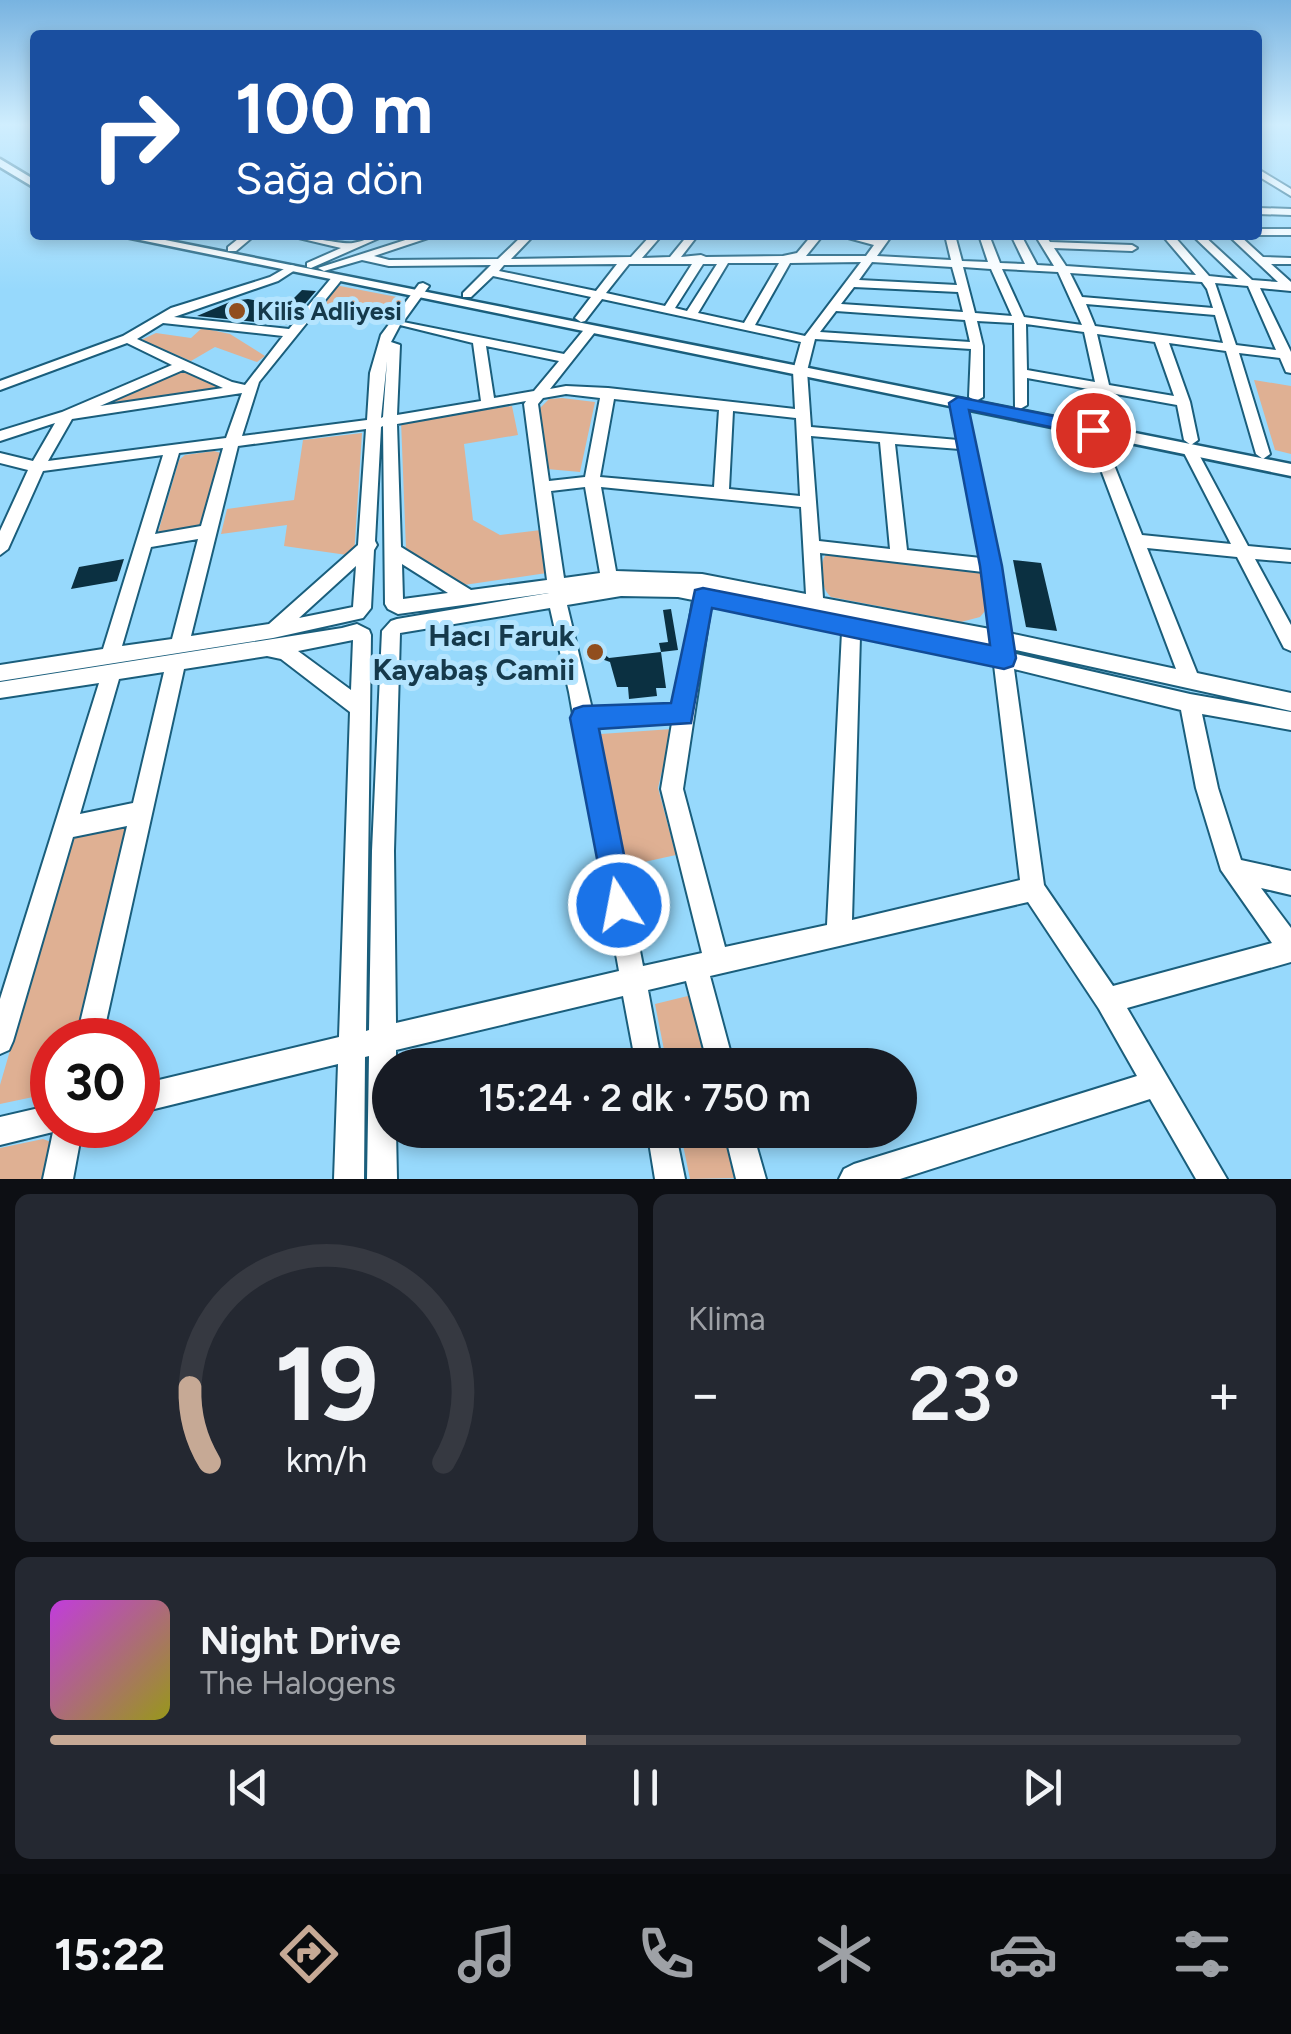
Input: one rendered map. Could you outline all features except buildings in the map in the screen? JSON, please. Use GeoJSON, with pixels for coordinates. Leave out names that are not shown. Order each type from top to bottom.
{"type":"FeatureCollection","features":[{"type":"Feature","properties":{"kind":"main road"},"geometry":{"type":"LineString","coordinates":[[148,240],[291,268],[329,271]]}},
{"type":"Feature","properties":{"kind":"main road"},"geometry":{"type":"LineString","coordinates":[[190,240],[967,400],[1093,430],[1291,460]]}},
{"type":"Feature","properties":{"kind":"main road"},"geometry":{"type":"LineString","coordinates":[[424,290],[467,295],[586,323]]}},
{"type":"Feature","properties":{"kind":"main road"},"geometry":{"type":"LineString","coordinates":[[967,400],[1020,405],[1291,470]]}},
{"type":"Feature","properties":{"kind":"street"},"geometry":{"type":"LineString","coordinates":[[1262,187],[1287,190]]}},
{"type":"Feature","properties":{"kind":"street"},"geometry":{"type":"LineString","coordinates":[[1262,211],[1291,212]]}},
{"type":"Feature","properties":{"kind":"street"},"geometry":{"type":"LineString","coordinates":[[1262,232],[1291,232]]}},
{"type":"Feature","properties":{"kind":"street"},"geometry":{"type":"LineString","coordinates":[[232,249],[244,240]]}},
{"type":"Feature","properties":{"kind":"street"},"geometry":{"type":"LineString","coordinates":[[317,240],[353,247]]}},
{"type":"Feature","properties":{"kind":"street"},"geometry":{"type":"LineString","coordinates":[[94,1018],[177,655],[233,440],[251,388],[329,271],[353,247],[370,240]]}},
{"type":"Feature","properties":{"kind":"street"},"geometry":{"type":"LineString","coordinates":[[329,271],[368,258],[399,240]]}},
{"type":"Feature","properties":{"kind":"street"},"geometry":{"type":"LineString","coordinates":[[329,271],[427,240]]}},
{"type":"Feature","properties":{"kind":"street"},"geometry":{"type":"LineString","coordinates":[[467,295],[523,240]]}},
{"type":"Feature","properties":{"kind":"street"},"geometry":{"type":"LineString","coordinates":[[645,1048],[556,590],[531,414],[536,397],[568,359],[600,295],[652,240]]}},
{"type":"Feature","properties":{"kind":"street"},"geometry":{"type":"LineString","coordinates":[[675,258],[689,240]]}},
{"type":"Feature","properties":{"kind":"street"},"geometry":{"type":"LineString","coordinates":[[748,327],[794,256],[812,240]]}},
{"type":"Feature","properties":{"kind":"street"},"geometry":{"type":"LineString","coordinates":[[815,604],[801,422],[802,367],[810,338],[883,240]]}},
{"type":"Feature","properties":{"kind":"street"},"geometry":{"type":"LineString","coordinates":[[950,240],[976,346],[967,400],[967,445],[991,566],[1034,889],[1108,1000],[1212,1179]]}},
{"type":"Feature","properties":{"kind":"street"},"geometry":{"type":"LineString","coordinates":[[986,240],[1020,320],[1020,405]]}},
{"type":"Feature","properties":{"kind":"street"},"geometry":{"type":"LineString","coordinates":[[1019,240],[1032,266]]}},
{"type":"Feature","properties":{"kind":"street"},"geometry":{"type":"LineString","coordinates":[[1044,240],[1132,248]]}},
{"type":"Feature","properties":{"kind":"street"},"geometry":{"type":"LineString","coordinates":[[1044,240],[1082,300],[1093,329],[1104,388]]}},
{"type":"Feature","properties":{"kind":"street"},"geometry":{"type":"LineString","coordinates":[[1125,240],[1150,274]]}},
{"type":"Feature","properties":{"kind":"street"},"geometry":{"type":"LineString","coordinates":[[1171,240],[1213,288],[1263,454]]}},
{"type":"Feature","properties":{"kind":"street"},"geometry":{"type":"LineString","coordinates":[[1203,240],[1251,283],[1289,360]]}},
{"type":"Feature","properties":{"kind":"street"},"geometry":{"type":"LineString","coordinates":[[1238,240],[1291,287]]}},
{"type":"Feature","properties":{"kind":"street"},"geometry":{"type":"LineString","coordinates":[[684,246],[794,256],[1204,277],[1291,287]]}},
{"type":"Feature","properties":{"kind":"street"},"geometry":{"type":"LineString","coordinates":[[368,258],[441,261],[794,256]]}},
{"type":"Feature","properties":{"kind":"street"},"geometry":{"type":"LineString","coordinates":[[670,309],[701,258]]}},
{"type":"Feature","properties":{"kind":"street"},"geometry":{"type":"LineString","coordinates":[[691,314],[726,258]]}},
{"type":"Feature","properties":{"kind":"street"},"geometry":{"type":"LineString","coordinates":[[548,284],[568,259]]}},
{"type":"Feature","properties":{"kind":"street"},"geometry":{"type":"LineString","coordinates":[[1260,260],[1291,261]]}},
{"type":"Feature","properties":{"kind":"street"},"geometry":{"type":"LineString","coordinates":[[349,1179],[355,1046],[360,622],[392,354],[441,261]]}},
{"type":"Feature","properties":{"kind":"street"},"geometry":{"type":"LineString","coordinates":[[0,386],[126,339],[158,319],[274,279],[291,268]]}},
{"type":"Feature","properties":{"kind":"street"},"geometry":{"type":"LineString","coordinates":[[489,272],[810,338],[976,346]]}},
{"type":"Feature","properties":{"kind":"street"},"geometry":{"type":"LineString","coordinates":[[850,282],[960,289]]}},
{"type":"Feature","properties":{"kind":"street"},"geometry":{"type":"LineString","coordinates":[[382,1179],[383,852],[395,617],[377,373],[387,335],[424,290]]}},
{"type":"Feature","properties":{"kind":"street"},"geometry":{"type":"LineString","coordinates":[[1082,300],[1220,312]]}},
{"type":"Feature","properties":{"kind":"street"},"geometry":{"type":"LineString","coordinates":[[832,307],[1020,320],[1232,347],[1289,360]]}},
{"type":"Feature","properties":{"kind":"street"},"geometry":{"type":"LineString","coordinates":[[158,319],[290,333]]}},
{"type":"Feature","properties":{"kind":"street"},"geometry":{"type":"LineString","coordinates":[[406,325],[568,359]]}},
{"type":"Feature","properties":{"kind":"street"},"geometry":{"type":"LineString","coordinates":[[1160,337],[1183,402],[1190,445],[1291,643]]}},
{"type":"Feature","properties":{"kind":"street"},"geometry":{"type":"LineString","coordinates":[[126,339],[229,386],[251,388]]}},
{"type":"Feature","properties":{"kind":"street"},"geometry":{"type":"LineString","coordinates":[[478,340],[488,404]]}},
{"type":"Feature","properties":{"kind":"street"},"geometry":{"type":"LineString","coordinates":[[0,436],[67,414],[182,365]]}},
{"type":"Feature","properties":{"kind":"street"},"geometry":{"type":"LineString","coordinates":[[1020,373],[1183,402]]}},
{"type":"Feature","properties":{"kind":"street"},"geometry":{"type":"LineString","coordinates":[[67,414],[251,388]]}},
{"type":"Feature","properties":{"kind":"street"},"geometry":{"type":"LineString","coordinates":[[0,458],[37,466],[383,421],[566,390],[726,405],[887,438],[967,445]]}},
{"type":"Feature","properties":{"kind":"street"},"geometry":{"type":"LineString","coordinates":[[608,392],[592,482],[609,578]]}},
{"type":"Feature","properties":{"kind":"street"},"geometry":{"type":"LineString","coordinates":[[722,493],[726,405]]}},
{"type":"Feature","properties":{"kind":"street"},"geometry":{"type":"LineString","coordinates":[[0,550],[37,466],[67,414]]}},
{"type":"Feature","properties":{"kind":"street"},"geometry":{"type":"LineString","coordinates":[[1093,430],[1190,691],[1207,788],[1233,870],[1291,949],[1108,1000]]}},
{"type":"Feature","properties":{"kind":"street"},"geometry":{"type":"LineString","coordinates":[[887,438],[898,556]]}},
{"type":"Feature","properties":{"kind":"street"},"geometry":{"type":"LineString","coordinates":[[0,1042],[173,448]]}},
{"type":"Feature","properties":{"kind":"street"},"geometry":{"type":"LineString","coordinates":[[542,487],[592,482],[810,502]]}},
{"type":"Feature","properties":{"kind":"street"},"geometry":{"type":"LineString","coordinates":[[144,542],[208,531]]}},
{"type":"Feature","properties":{"kind":"street"},"geometry":{"type":"LineString","coordinates":[[1137,542],[1291,556]]}},
{"type":"Feature","properties":{"kind":"street"},"geometry":{"type":"LineString","coordinates":[[272,631],[369,545]]}},
{"type":"Feature","properties":{"kind":"street"},"geometry":{"type":"LineString","coordinates":[[811,546],[991,566]]}},
{"type":"Feature","properties":{"kind":"street"},"geometry":{"type":"LineString","coordinates":[[393,550],[466,596]]}},
{"type":"Feature","properties":{"kind":"street"},"geometry":{"type":"LineString","coordinates":[[0,690],[111,665],[260,648],[360,622],[376,601],[395,617],[609,578],[702,581],[815,604],[1190,691],[1291,721]]}},
{"type":"Feature","properties":{"kind":"street"},"geometry":{"type":"LineString","coordinates":[[177,655],[272,631],[360,622],[376,636],[395,617],[466,596],[622,588],[678,590],[852,628],[1002,649]]}},
{"type":"Feature","properties":{"kind":"street"},"geometry":{"type":"LineString","coordinates":[[703,596],[672,789],[718,1048]]}},
{"type":"Feature","properties":{"kind":"street"},"geometry":{"type":"LineString","coordinates":[[1269,600],[1291,602]]}},
{"type":"Feature","properties":{"kind":"street"},"geometry":{"type":"LineString","coordinates":[[839,934],[852,628]]}},
{"type":"Feature","properties":{"kind":"street"},"geometry":{"type":"LineString","coordinates":[[260,648],[286,652],[360,708]]}},
{"type":"Feature","properties":{"kind":"street"},"geometry":{"type":"LineString","coordinates":[[0,672],[111,665]]}},
{"type":"Feature","properties":{"kind":"street"},"geometry":{"type":"LineString","coordinates":[[1190,691],[1291,702]]}},
{"type":"Feature","properties":{"kind":"street"},"geometry":{"type":"LineString","coordinates":[[583,718],[682,714]]}},
{"type":"Feature","properties":{"kind":"street"},"geometry":{"type":"LineString","coordinates":[[65,828],[142,812]]}},
{"type":"Feature","properties":{"kind":"street"},"geometry":{"type":"LineString","coordinates":[[1233,870],[1291,883]]}},
{"type":"Feature","properties":{"kind":"street"},"geometry":{"type":"LineString","coordinates":[[160,1093],[945,906],[1034,889]]}},
{"type":"Feature","properties":{"kind":"street"},"geometry":{"type":"LineString","coordinates":[[854,1179],[1156,1084]]}},
{"type":"Feature","properties":{"kind":"street"},"geometry":{"type":"LineString","coordinates":[[0,1132],[30,1124]]}},
{"type":"Feature","properties":{"kind":"street"},"geometry":{"type":"LineString","coordinates":[[58,1179],[64,1148]]}},
{"type":"Feature","properties":{"kind":"street"},"geometry":{"type":"LineString","coordinates":[[664,1148],[670,1179]]}},
{"type":"Feature","properties":{"kind":"street"},"geometry":{"type":"LineString","coordinates":[[743,1148],[751,1179]]}},
{"type":"Feature","properties":{"kind":"shaded area"},"geometry":{"type":"Polygon","coordinates":[[[335,285],[404,299],[398,308],[319,304],[335,285]]]}},
{"type":"Feature","properties":{"kind":"shaded area"},"geometry":{"type":"Polygon","coordinates":[[[202,328],[230,334],[265,356],[257,362],[215,347],[191,361],[141,340],[156,333],[191,338],[202,328]]]}},
{"type":"Feature","properties":{"kind":"shaded area"},"geometry":{"type":"Polygon","coordinates":[[[178,373],[223,389],[93,406],[178,373]]]}},
{"type":"Feature","properties":{"kind":"shaded area"},"geometry":{"type":"Polygon","coordinates":[[[1254,380],[1291,386],[1291,454],[1275,450],[1254,380]]]}},
{"type":"Feature","properties":{"kind":"shaded area"},"geometry":{"type":"Polygon","coordinates":[[[549,399],[595,402],[580,472],[547,469],[540,408],[549,399]]]}},
{"type":"Feature","properties":{"kind":"shaded area"},"geometry":{"type":"Polygon","coordinates":[[[512,406],[518,435],[464,444],[473,520],[500,535],[541,530],[547,573],[464,585],[406,549],[401,421],[512,406]]]}},
{"type":"Feature","properties":{"kind":"shaded area"},"geometry":{"type":"Polygon","coordinates":[[[362,433],[354,556],[284,546],[287,525],[221,534],[227,509],[294,500],[303,440],[362,433]]]}},
{"type":"Feature","properties":{"kind":"shaded area"},"geometry":{"type":"Polygon","coordinates":[[[221,453],[202,529],[157,536],[179,460],[185,455],[221,453]]]}},
{"type":"Feature","properties":{"kind":"shaded area"},"geometry":{"type":"Polygon","coordinates":[[[827,553],[980,572],[985,611],[980,617],[961,622],[831,597],[824,588],[822,575],[827,553]]]}},
{"type":"Feature","properties":{"kind":"shaded area"},"geometry":{"type":"Polygon","coordinates":[[[672,729],[658,788],[676,855],[626,866],[601,734],[672,729]]]}},
{"type":"Feature","properties":{"kind":"shaded area"},"geometry":{"type":"Polygon","coordinates":[[[130,821],[85,1018],[30,1018],[30,1098],[0,1104],[0,1085],[73,834],[130,821]]]}},
{"type":"Feature","properties":{"kind":"shaded area"},"geometry":{"type":"Polygon","coordinates":[[[696,994],[709,1048],[664,1048],[655,1004],[696,994]]]}},
{"type":"Feature","properties":{"kind":"shaded area"},"geometry":{"type":"Polygon","coordinates":[[[30,1142],[30,1148],[53,1148],[46,1179],[0,1179],[0,1148],[30,1142]]]}},
{"type":"Feature","properties":{"kind":"shaded area"},"geometry":{"type":"Polygon","coordinates":[[[684,1148],[732,1148],[739,1178],[690,1179],[684,1148]]]}},
{"type":"Feature","properties":{"kind":"place","name":"Kilis Adliyesi"},"geometry":{"type":"Point","coordinates":[237,311]}},
{"type":"Feature","properties":{"kind":"place","name":"Hacı Faruk Kayabaş Camii"},"geometry":{"type":"Point","coordinates":[595,652]}},
{"type":"Feature","properties":{"kind":"route"},"geometry":{"type":"LineString","coordinates":[[619,905],[583,718],[682,714],[703,596],[1004,658],[991,566],[958,403],[1093,430]]}}]}
